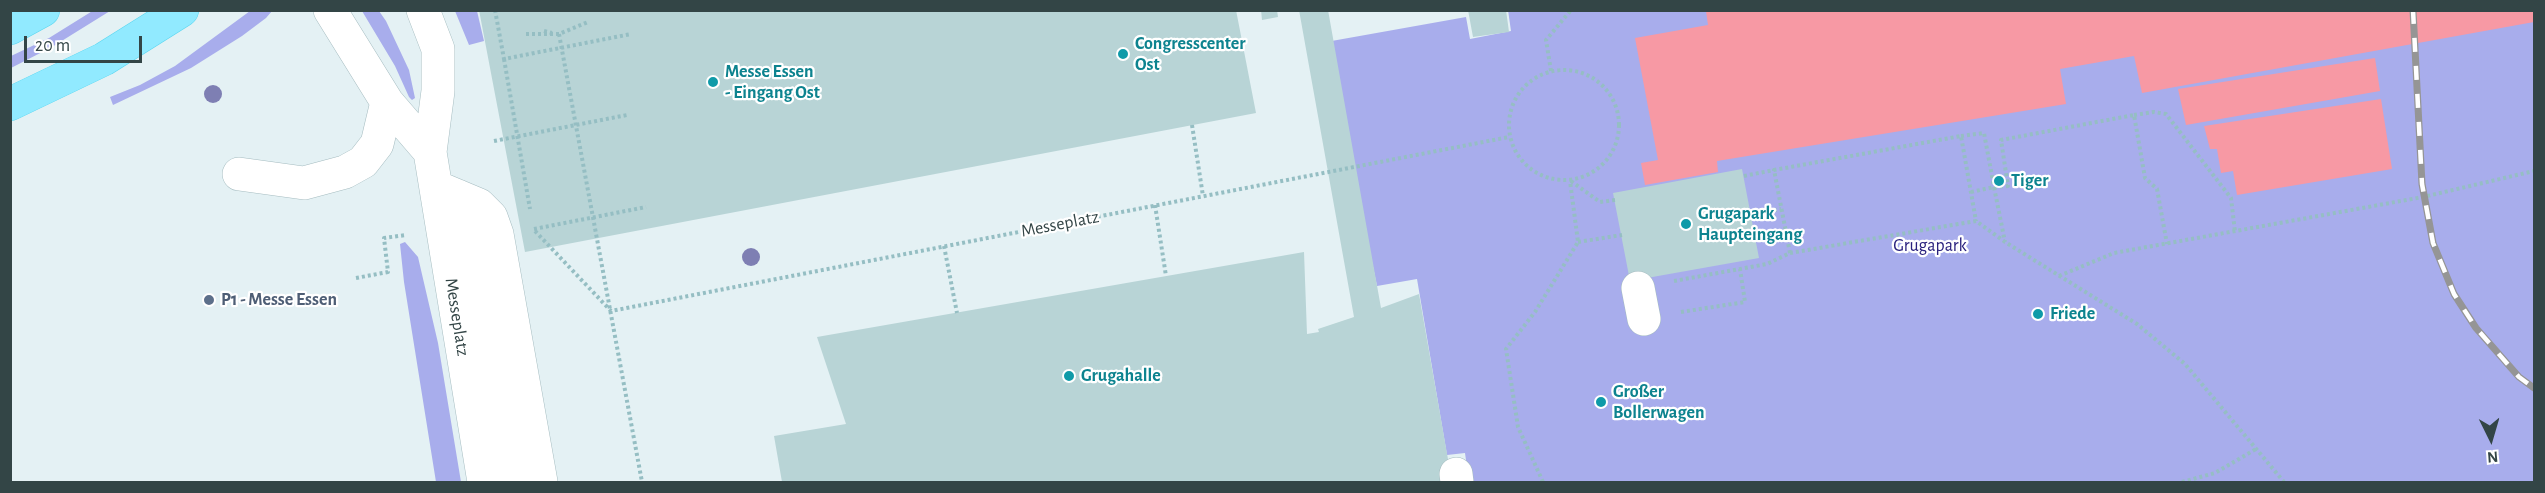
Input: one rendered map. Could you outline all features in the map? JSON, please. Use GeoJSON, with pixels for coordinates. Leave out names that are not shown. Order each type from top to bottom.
{"type":"FeatureCollection","features":[{"type":"Feature","properties":{"kind":"main road"},"geometry":{"type":"LineString","coordinates":[[10,28],[43,10]]}},
{"type":"Feature","properties":{"kind":"main road"},"geometry":{"type":"LineString","coordinates":[[10,104],[104,59],[182,10]]}},
{"type":"Feature","properties":{"kind":"street"},"geometry":{"type":"LineString","coordinates":[[330,10],[387,102],[430,152]]}},
{"type":"Feature","properties":{"kind":"street","name":"Messeplatz"},"geometry":{"type":"LineString","coordinates":[[423,10],[438,49],[438,91],[430,152],[447,192],[484,483]]}},
{"type":"Feature","properties":{"kind":"street"},"geometry":{"type":"LineString","coordinates":[[239,174],[304,183],[345,172],[363,162],[377,144],[387,102]]}},
{"type":"Feature","properties":{"kind":"street"},"geometry":{"type":"LineString","coordinates":[[447,192],[468,234],[510,483]]}},
{"type":"Feature","properties":{"kind":"street"},"geometry":{"type":"LineString","coordinates":[[447,192],[479,205],[491,217],[497,234],[542,483]]}},
{"type":"Feature","properties":{"kind":"path"},"geometry":{"type":"LineString","coordinates":[[495,10],[532,217]]}},
{"type":"Feature","properties":{"kind":"path"},"geometry":{"type":"LineString","coordinates":[[1551,71],[1546,40],[1570,10]]}},
{"type":"Feature","properties":{"kind":"path"},"geometry":{"type":"LineString","coordinates":[[526,34],[559,34],[588,22]]}},
{"type":"Feature","properties":{"kind":"path"},"geometry":{"type":"LineString","coordinates":[[543,31],[559,34],[571,26]]}},
{"type":"Feature","properties":{"kind":"path"},"geometry":{"type":"LineString","coordinates":[[559,34],[642,483]]}},
{"type":"Feature","properties":{"kind":"path"},"geometry":{"type":"LineString","coordinates":[[504,59],[631,34]]}},
{"type":"Feature","properties":{"kind":"path"},"geometry":{"type":"LineString","coordinates":[[1569,70],[1587,74],[1602,84],[1613,99],[1619,116],[1619,134],[1613,151],[1602,166],[1587,176],[1570,181],[1554,180],[1538,175],[1520,159],[1509,137],[1508,120],[1512,103],[1522,88],[1535,77],[1551,71],[1569,70]]}},
{"type":"Feature","properties":{"kind":"path"},"geometry":{"type":"LineString","coordinates":[[1971,192],[2008,186],[2001,140],[2154,112],[2166,114],[2230,198],[2235,232]]}},
{"type":"Feature","properties":{"kind":"path"},"geometry":{"type":"LineString","coordinates":[[494,141],[627,115]]}},
{"type":"Feature","properties":{"kind":"path"},"geometry":{"type":"LineString","coordinates":[[2134,115],[2145,178],[2157,189],[2167,244]]}},
{"type":"Feature","properties":{"kind":"path"},"geometry":{"type":"LineString","coordinates":[[1192,125],[1203,196]]}},
{"type":"Feature","properties":{"kind":"path"},"geometry":{"type":"LineString","coordinates":[[1744,176],[1984,133],[2006,242]]}},
{"type":"Feature","properties":{"kind":"path"},"geometry":{"type":"LineString","coordinates":[[1961,136],[1976,221]]}},
{"type":"Feature","properties":{"kind":"path","name":"Messeplatz"},"geometry":{"type":"LineString","coordinates":[[611,311],[1509,137]]}},
{"type":"Feature","properties":{"kind":"path"},"geometry":{"type":"LineString","coordinates":[[1774,170],[1790,253]]}},
{"type":"Feature","properties":{"kind":"path"},"geometry":{"type":"LineString","coordinates":[[2059,276],[2114,253],[2423,198],[2535,171]]}},
{"type":"Feature","properties":{"kind":"path"},"geometry":{"type":"LineString","coordinates":[[1570,181],[1600,202],[1615,200]]}},
{"type":"Feature","properties":{"kind":"path"},"geometry":{"type":"LineString","coordinates":[[1543,483],[1518,427],[1506,349],[1535,312],[1578,242],[1570,181]]}},
{"type":"Feature","properties":{"kind":"path"},"geometry":{"type":"LineString","coordinates":[[1155,205],[1166,276]]}},
{"type":"Feature","properties":{"kind":"path"},"geometry":{"type":"LineString","coordinates":[[611,311],[534,229],[646,207]]}},
{"type":"Feature","properties":{"kind":"path"},"geometry":{"type":"LineString","coordinates":[[1750,214],[1781,209]]}},
{"type":"Feature","properties":{"kind":"path"},"geometry":{"type":"LineString","coordinates":[[1740,269],[1745,302],[1649,297],[1740,269],[1767,264],[1790,253],[1976,221],[2137,324],[2185,364],[2284,483]]}},
{"type":"Feature","properties":{"kind":"path"},"geometry":{"type":"LineString","coordinates":[[1578,242],[1622,235]]}},
{"type":"Feature","properties":{"kind":"path"},"geometry":{"type":"LineString","coordinates":[[944,246],[957,313]]}},
{"type":"Feature","properties":{"kind":"path"},"geometry":{"type":"LineString","coordinates":[[2182,483],[2215,474],[2256,449]]}},
{"type":"Feature","properties":{"kind":"green space"},"geometry":{"type":"Polygon","coordinates":[[[94,10],[110,11],[52,47],[11,68],[11,56],[49,38],[94,10]]]}},
{"type":"Feature","properties":{"kind":"green space","name":"Grugapark"},"geometry":{"type":"Polygon","coordinates":[[[1508,10],[2534,11],[2534,482],[1469,482],[1465,453],[1447,455],[1417,279],[1377,286],[1326,42],[1466,17],[1470,39],[1511,31],[1508,10]]]}},
{"type":"Feature","properties":{"kind":"green space"},"geometry":{"type":"Polygon","coordinates":[[[250,11],[272,11],[242,36],[191,68],[113,105],[110,97],[140,85],[175,66],[250,11]]]}},
{"type":"Feature","properties":{"kind":"green space"},"geometry":{"type":"Polygon","coordinates":[[[362,11],[379,11],[386,21],[409,70],[415,98],[412,100],[395,66],[362,11]]]}},
{"type":"Feature","properties":{"kind":"green space"},"geometry":{"type":"Polygon","coordinates":[[[455,11],[477,11],[484,41],[469,45],[455,11]]]}},
{"type":"Feature","properties":{"kind":"green space"},"geometry":{"type":"Polygon","coordinates":[[[405,242],[418,257],[438,343],[461,482],[436,482],[404,282],[400,244],[405,242]]]}},
{"type":"Feature","properties":{"kind":"shaded area"},"geometry":{"type":"Polygon","coordinates":[[[2534,10],[2534,22],[2142,93],[2134,56],[2060,69],[2066,104],[1717,161],[1718,172],[1645,185],[1641,163],[1658,160],[1635,38],[1708,25],[1706,11],[2534,10]]]}},
{"type":"Feature","properties":{"kind":"shaded area"},"geometry":{"type":"Polygon","coordinates":[[[2375,58],[2380,91],[2186,125],[2178,89],[2375,58]]]}},
{"type":"Feature","properties":{"kind":"shaded area"},"geometry":{"type":"Polygon","coordinates":[[[2381,99],[2392,169],[2237,195],[2233,171],[2221,173],[2217,149],[2210,149],[2204,126],[2381,99]]]}},
{"type":"Feature","properties":{"kind":"building"},"geometry":{"type":"Polygon","coordinates":[[[479,10],[1236,10],[1256,113],[525,252],[479,10]]]}},
{"type":"Feature","properties":{"kind":"building"},"geometry":{"type":"Polygon","coordinates":[[[1261,10],[1277,10],[1278,17],[1262,20],[1261,10]]]}},
{"type":"Feature","properties":{"kind":"building","name":"Grugahalle"},"geometry":{"type":"Polygon","coordinates":[[[1299,10],[1328,10],[1381,308],[1419,294],[1452,482],[782,482],[774,436],[846,424],[817,337],[1304,252],[1307,334],[1319,332],[1318,329],[1354,317],[1299,10]]]}},
{"type":"Feature","properties":{"kind":"building"},"geometry":{"type":"Polygon","coordinates":[[[1468,10],[1506,10],[1509,32],[1473,37],[1468,10]]]}},
{"type":"Feature","properties":{"kind":"building"},"geometry":{"type":"Polygon","coordinates":[[[1742,169],[1759,258],[1630,281],[1613,193],[1742,169]]]}},
{"type":"Feature","properties":{"kind":"railway"},"geometry":{"type":"LineString","coordinates":[[2413,10],[2422,184],[2433,243],[2454,294],[2476,328],[2519,377],[2534,388]]}},
{"type":"Feature","properties":{"kind":"place","name":"Congresscenter Ost"},"geometry":{"type":"Point","coordinates":[1123,54]}},
{"type":"Feature","properties":{"kind":"place","name":"Messe Essen - Eingang Ost"},"geometry":{"type":"Point","coordinates":[713,82]}},
{"type":"Feature","properties":{"kind":"place","name":"Tiger"},"geometry":{"type":"Point","coordinates":[1999,181]}},
{"type":"Feature","properties":{"kind":"place","name":"Grugapark Haupteingang"},"geometry":{"type":"Point","coordinates":[1686,224]}},
{"type":"Feature","properties":{"kind":"place","name":"P1 - Messe Essen"},"geometry":{"type":"Point","coordinates":[209,300]}},
{"type":"Feature","properties":{"kind":"place","name":"Friede"},"geometry":{"type":"Point","coordinates":[2038,314]}},
{"type":"Feature","properties":{"kind":"place","name":"Grugahalle"},"geometry":{"type":"Point","coordinates":[1069,376]}},
{"type":"Feature","properties":{"kind":"place","name":"Großer Bollerwagen"},"geometry":{"type":"Point","coordinates":[1601,402]}}]}
